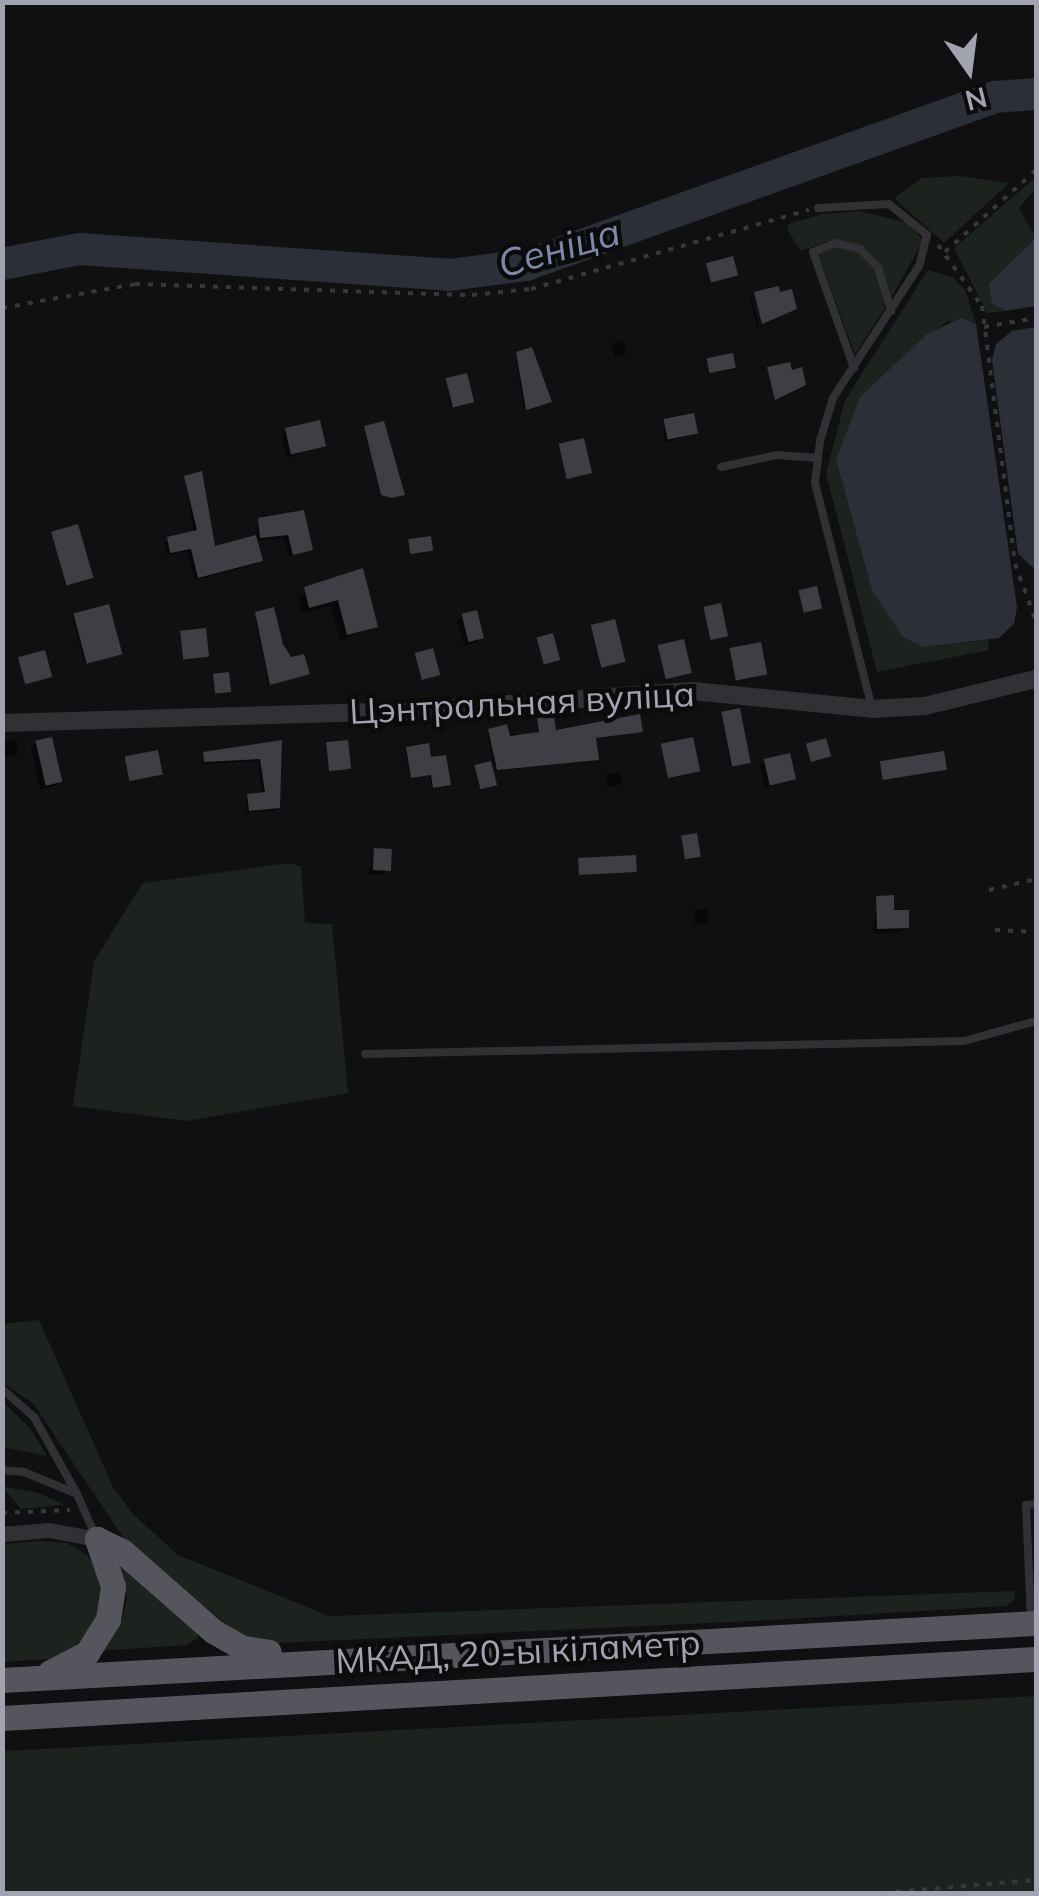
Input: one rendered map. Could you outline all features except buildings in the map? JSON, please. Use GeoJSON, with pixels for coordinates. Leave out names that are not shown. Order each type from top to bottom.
{"type":"FeatureCollection","features":[{"type":"Feature","properties":{"kind":"highway"},"geometry":{"type":"LineString","coordinates":[[98,1539],[122,1550],[242,1648],[308,1658]]}},
{"type":"Feature","properties":{"kind":"highway"},"geometry":{"type":"LineString","coordinates":[[35,1678],[87,1653],[108,1619],[113,1586],[98,1539]]}},
{"type":"Feature","properties":{"kind":"highway","name":"МКАД, 20-ы кіламетр"},"geometry":{"type":"LineString","coordinates":[[2,1680],[308,1658],[1034,1623]]}},
{"type":"Feature","properties":{"kind":"highway","name":"МКАД, 20-ы кіламетр"},"geometry":{"type":"LineString","coordinates":[[2,1718],[1036,1659]]}},
{"type":"Feature","properties":{"kind":"street","name":"Цэнтральная вуліца"},"geometry":{"type":"LineString","coordinates":[[2,723],[407,712],[693,691],[872,709],[924,706],[1036,679]]}},
{"type":"Feature","properties":{"kind":"street"},"geometry":{"type":"LineString","coordinates":[[2,1534],[49,1530],[98,1539]]}},
{"type":"Feature","properties":{"kind":"lane"},"geometry":{"type":"LineString","coordinates":[[818,208],[889,204],[928,234],[919,266],[833,398],[815,483],[872,709]]}},
{"type":"Feature","properties":{"kind":"lane"},"geometry":{"type":"LineString","coordinates":[[854,368],[813,252],[835,242],[860,249],[878,266],[891,312]]}},
{"type":"Feature","properties":{"kind":"lane"},"geometry":{"type":"LineString","coordinates":[[721,467],[777,455],[818,458]]}},
{"type":"Feature","properties":{"kind":"lane"},"geometry":{"type":"LineString","coordinates":[[365,1054],[964,1041],[1036,1021]]}},
{"type":"Feature","properties":{"kind":"lane"},"geometry":{"type":"LineString","coordinates":[[2,1390],[34,1417],[98,1539]]}},
{"type":"Feature","properties":{"kind":"lane"},"geometry":{"type":"LineString","coordinates":[[2,1470],[44,1478],[77,1494]]}},
{"type":"Feature","properties":{"kind":"lane"},"geometry":{"type":"LineString","coordinates":[[1034,1623],[1026,1505],[1036,1504]]}},
{"type":"Feature","properties":{"kind":"path"},"geometry":{"type":"LineString","coordinates":[[945,252],[1036,170]]}},
{"type":"Feature","properties":{"kind":"path"},"geometry":{"type":"LineString","coordinates":[[2,308],[135,284],[472,294],[530,289],[818,208]]}},
{"type":"Feature","properties":{"kind":"path"},"geometry":{"type":"LineString","coordinates":[[928,234],[982,306],[1015,564],[1036,622]]}},
{"type":"Feature","properties":{"kind":"path"},"geometry":{"type":"LineString","coordinates":[[984,328],[1036,318]]}},
{"type":"Feature","properties":{"kind":"path"},"geometry":{"type":"LineString","coordinates":[[989,890],[1036,879]]}},
{"type":"Feature","properties":{"kind":"path"},"geometry":{"type":"LineString","coordinates":[[996,930],[1036,932]]}},
{"type":"Feature","properties":{"kind":"path"},"geometry":{"type":"LineString","coordinates":[[2,1513],[69,1510]]}},
{"type":"Feature","properties":{"kind":"path"},"geometry":{"type":"LineString","coordinates":[[870,1894],[1036,1880]]}},
{"type":"Feature","properties":{"kind":"shaded area"},"geometry":{"type":"Polygon","coordinates":[[[959,176],[1009,183],[944,243],[894,198],[922,178],[959,176]]]}},
{"type":"Feature","properties":{"kind":"shaded area"},"geometry":{"type":"Polygon","coordinates":[[[1036,177],[1036,188],[1019,208],[1036,238],[992,303],[1005,311],[987,313],[954,248],[1036,177]]]}},
{"type":"Feature","properties":{"kind":"shaded area"},"geometry":{"type":"Polygon","coordinates":[[[860,211],[911,224],[923,241],[890,300],[881,265],[864,247],[833,239],[801,251],[787,229],[788,224],[823,214],[860,211]]]}},
{"type":"Feature","properties":{"kind":"shaded area"},"geometry":{"type":"Polygon","coordinates":[[[1036,238],[1036,306],[1005,311],[992,303],[989,284],[1036,238]]]}},
{"type":"Feature","properties":{"kind":"shaded area"},"geometry":{"type":"Polygon","coordinates":[[[837,247],[858,252],[876,270],[885,308],[855,354],[818,254],[837,247]]]}},
{"type":"Feature","properties":{"kind":"shaded area"},"geometry":{"type":"Polygon","coordinates":[[[928,270],[953,277],[965,290],[976,324],[947,321],[860,397],[924,647],[988,640],[989,650],[877,672],[826,473],[845,400],[928,270]]]}},
{"type":"Feature","properties":{"kind":"shaded area"},"geometry":{"type":"Polygon","coordinates":[[[961,318],[976,324],[1017,607],[1014,624],[999,638],[924,647],[903,637],[872,590],[836,459],[860,397],[927,334],[961,318]]]}},
{"type":"Feature","properties":{"kind":"shaded area"},"geometry":{"type":"Polygon","coordinates":[[[1036,327],[1036,570],[1018,554],[992,360],[996,344],[1012,331],[1036,327]]]}},
{"type":"Feature","properties":{"kind":"shaded area"},"geometry":{"type":"Polygon","coordinates":[[[288,863],[301,866],[305,923],[332,924],[348,1093],[187,1121],[73,1106],[94,961],[143,883],[288,863]]]}},
{"type":"Feature","properties":{"kind":"shaded area"},"geometry":{"type":"Polygon","coordinates":[[[39,1320],[113,1487],[133,1514],[178,1555],[329,1616],[1014,1591],[1015,1599],[1006,1606],[753,1621],[278,1643],[244,1638],[131,1549],[33,1403],[3,1383],[2,1324],[39,1320]]]}},
{"type":"Feature","properties":{"kind":"shaded area"},"geometry":{"type":"Polygon","coordinates":[[[3,1402],[30,1428],[47,1456],[3,1447],[3,1402]]]}},
{"type":"Feature","properties":{"kind":"shaded area"},"geometry":{"type":"Polygon","coordinates":[[[2,1486],[38,1493],[65,1505],[21,1509],[2,1486]]]}},
{"type":"Feature","properties":{"kind":"shaded area"},"geometry":{"type":"Polygon","coordinates":[[[67,1543],[86,1554],[99,1571],[103,1607],[94,1629],[66,1658],[3,1662],[3,1544],[67,1543]]]}},
{"type":"Feature","properties":{"kind":"shaded area"},"geometry":{"type":"Polygon","coordinates":[[[116,1557],[197,1624],[198,1638],[186,1645],[99,1651],[122,1620],[127,1597],[116,1557]]]}},
{"type":"Feature","properties":{"kind":"shaded area"},"geometry":{"type":"Polygon","coordinates":[[[1036,1696],[1036,1893],[3,1893],[3,1751],[1036,1696]]]}},
{"type":"Feature","properties":{"kind":"waterway","name":"Сеніца"},"geometry":{"type":"LineString","coordinates":[[2,264],[80,249],[449,275],[526,265],[995,97],[1036,94]]}}]}
